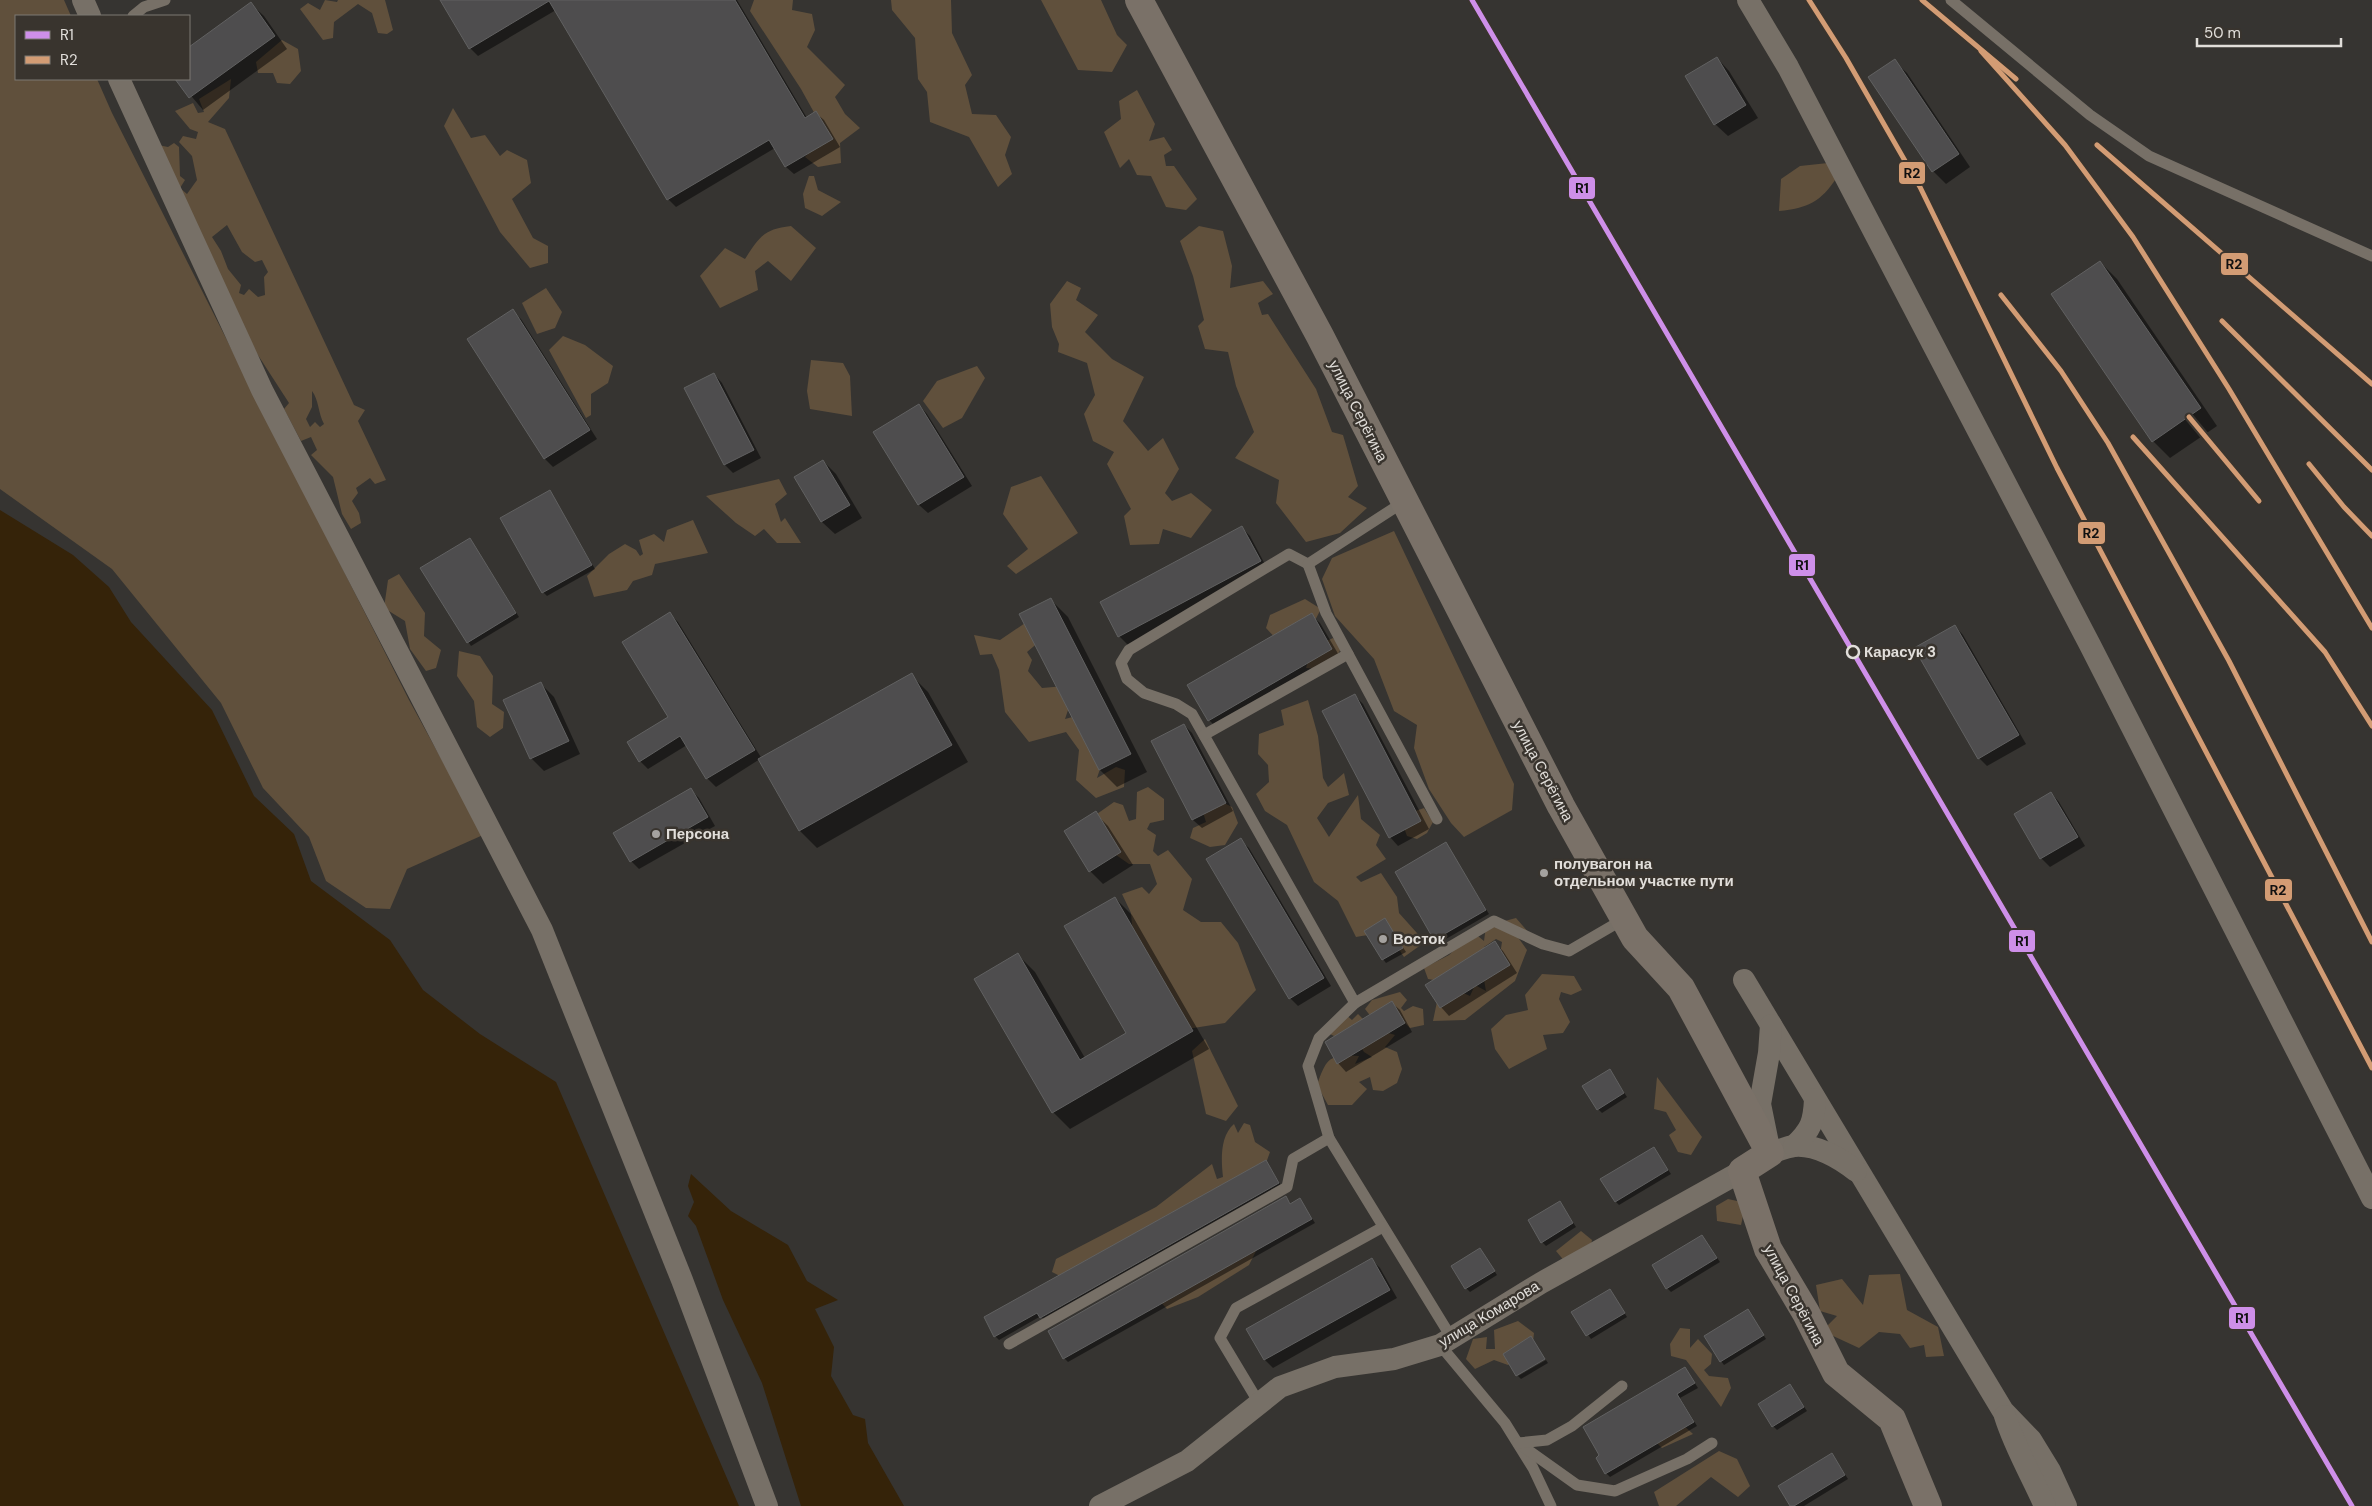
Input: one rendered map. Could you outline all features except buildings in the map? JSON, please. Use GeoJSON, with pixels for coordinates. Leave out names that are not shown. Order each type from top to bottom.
{"type":"FeatureCollection","features":[{"type":"Feature","properties":{"kind":"street"},"geometry":{"type":"LineString","coordinates":[[83,0],[90,15]]}},
{"type":"Feature","properties":{"kind":"street","name":"улица Серёгина"},"geometry":{"type":"LineString","coordinates":[[1139,0],[1320,336],[1561,806],[1624,919],[1635,938],[1663,959],[1782,1149]]}},
{"type":"Feature","properties":{"kind":"street"},"geometry":{"type":"LineString","coordinates":[[1748,0],[1788,67],[2139,751],[2372,1198]]}},
{"type":"Feature","properties":{"kind":"street"},"geometry":{"type":"LineString","coordinates":[[119,80],[262,390],[542,930],[682,1280],[767,1506]]}},
{"type":"Feature","properties":{"kind":"street"},"geometry":{"type":"LineString","coordinates":[[1744,980],[2003,1411],[2031,1440],[2050,1471],[2066,1506]]}},
{"type":"Feature","properties":{"kind":"street"},"geometry":{"type":"LineString","coordinates":[[1770,1025],[1769,1053],[1760,1104],[1782,1149]]}},
{"type":"Feature","properties":{"kind":"street"},"geometry":{"type":"LineString","coordinates":[[1742,1171],[1803,1138],[1814,1120],[1815,1099]]}},
{"type":"Feature","properties":{"kind":"street"},"geometry":{"type":"LineString","coordinates":[[1782,1149],[1819,1149],[1844,1162],[1862,1176]]}},
{"type":"Feature","properties":{"kind":"street","name":"улица Серёгина"},"geometry":{"type":"LineString","coordinates":[[1742,1171],[1768,1249],[1806,1313],[1836,1373],[1892,1419],[1928,1506]]}},
{"type":"Feature","properties":{"kind":"street","name":"улица Комарова"},"geometry":{"type":"LineString","coordinates":[[1100,1506],[1187,1461],[1280,1387],[1335,1367],[1394,1359],[1445,1341],[1541,1283],[1742,1171]]}},
{"type":"Feature","properties":{"kind":"street"},"geometry":{"type":"LineString","coordinates":[[2003,1411],[2014,1445],[2045,1506]]}},
{"type":"Feature","properties":{"kind":"lane"},"geometry":{"type":"LineString","coordinates":[[134,15],[144,7],[165,0]]}},
{"type":"Feature","properties":{"kind":"lane"},"geometry":{"type":"LineString","coordinates":[[1951,0],[2090,115],[2149,156],[2372,256]]}},
{"type":"Feature","properties":{"kind":"lane"},"geometry":{"type":"LineString","coordinates":[[1308,564],[1404,502]]}},
{"type":"Feature","properties":{"kind":"lane"},"geometry":{"type":"LineString","coordinates":[[1355,1003],[1192,714],[1176,704],[1144,694],[1127,679],[1121,663],[1129,650],[1289,554],[1308,564],[1326,612],[1437,819]]}},
{"type":"Feature","properties":{"kind":"lane"},"geometry":{"type":"LineString","coordinates":[[1204,736],[1348,654]]}},
{"type":"Feature","properties":{"kind":"lane"},"geometry":{"type":"LineString","coordinates":[[1552,1506],[1518,1443],[1445,1341],[1383,1227],[1329,1138],[1308,1066],[1319,1038],[1355,1003],[1494,921],[1543,944],[1569,951],[1624,919]]}},
{"type":"Feature","properties":{"kind":"lane"},"geometry":{"type":"LineString","coordinates":[[1009,1344],[1288,1187],[1293,1159],[1329,1138]]}},
{"type":"Feature","properties":{"kind":"lane"},"geometry":{"type":"LineString","coordinates":[[1259,1403],[1220,1338],[1236,1308],[1383,1227]]}},
{"type":"Feature","properties":{"kind":"lane"},"geometry":{"type":"LineString","coordinates":[[1518,1443],[1547,1440],[1572,1426],[1622,1386]]}},
{"type":"Feature","properties":{"kind":"lane"},"geometry":{"type":"LineString","coordinates":[[1518,1443],[1577,1485],[1615,1491],[1687,1459],[1712,1443]]}},
{"type":"Feature","properties":{"kind":"shaded area"},"geometry":{"type":"Polygon","coordinates":[[[0,0],[64,0],[71,15],[15,15],[15,80],[97,80],[112,113],[409,700],[483,835],[407,869],[390,909],[366,908],[326,881],[309,837],[263,788],[221,703],[112,569],[0,489],[0,0]]]}},
{"type":"Feature","properties":{"kind":"shaded area"},"geometry":{"type":"Polygon","coordinates":[[[325,0],[337,2],[338,0],[385,0],[393,30],[387,34],[378,33],[372,13],[358,4],[334,22],[333,38],[323,40],[300,9],[308,3],[320,10],[325,0]]]}},
{"type":"Feature","properties":{"kind":"shaded area"},"geometry":{"type":"Polygon","coordinates":[[[754,0],[793,0],[792,10],[812,14],[815,30],[807,47],[845,85],[835,97],[845,114],[860,128],[840,143],[841,163],[818,167],[805,157],[826,134],[801,89],[750,11],[754,0]]]}},
{"type":"Feature","properties":{"kind":"shaded area"},"geometry":{"type":"Polygon","coordinates":[[[891,0],[951,0],[952,33],[972,75],[965,85],[972,114],[996,115],[1011,137],[1005,155],[1012,174],[998,187],[969,137],[930,122],[927,92],[918,79],[915,38],[892,10],[891,0]]]}},
{"type":"Feature","properties":{"kind":"shaded area"},"geometry":{"type":"Polygon","coordinates":[[[1041,0],[1101,0],[1117,35],[1127,45],[1112,72],[1078,70],[1041,0]]]}},
{"type":"Feature","properties":{"kind":"shaded area"},"geometry":{"type":"Polygon","coordinates":[[[282,40],[298,49],[301,71],[290,84],[277,83],[273,73],[258,73],[256,62],[282,40]]]}},
{"type":"Feature","properties":{"kind":"shaded area"},"geometry":{"type":"Polygon","coordinates":[[[231,79],[229,98],[208,122],[225,129],[354,405],[365,410],[358,421],[386,480],[375,484],[370,478],[356,488],[358,493],[352,501],[359,513],[361,523],[351,529],[342,514],[333,477],[311,455],[317,450],[311,437],[301,441],[284,409],[289,403],[256,352],[158,145],[168,147],[174,143],[179,147],[180,176],[185,180],[180,188],[187,194],[197,180],[192,156],[179,142],[183,136],[196,139],[198,132],[190,129],[175,111],[193,103],[198,113],[204,112],[199,99],[231,79]],[[227,225],[212,237],[221,251],[228,269],[241,285],[239,293],[244,295],[249,289],[258,297],[265,295],[264,277],[268,272],[262,260],[255,262],[242,252],[227,225]],[[312,391],[312,407],[306,419],[310,427],[315,422],[320,427],[324,424],[312,391]]]}},
{"type":"Feature","properties":{"kind":"shaded area"},"geometry":{"type":"Polygon","coordinates":[[[1137,90],[1155,124],[1149,141],[1164,137],[1172,150],[1164,155],[1166,166],[1174,166],[1197,199],[1186,210],[1166,207],[1151,176],[1137,175],[1129,159],[1120,168],[1104,132],[1121,119],[1119,101],[1137,90]]]}},
{"type":"Feature","properties":{"kind":"shaded area"},"geometry":{"type":"Polygon","coordinates":[[[453,108],[471,138],[485,135],[500,156],[507,150],[527,160],[531,183],[512,199],[533,238],[548,246],[548,263],[530,268],[500,232],[444,126],[453,108]]]}},
{"type":"Feature","properties":{"kind":"shaded area"},"geometry":{"type":"Polygon","coordinates":[[[1828,163],[1837,177],[1819,198],[1806,206],[1779,211],[1781,179],[1800,166],[1828,163]]]}},
{"type":"Feature","properties":{"kind":"shaded area"},"geometry":{"type":"Polygon","coordinates":[[[809,176],[814,176],[818,190],[841,202],[822,216],[805,208],[803,194],[809,176]]]}},
{"type":"Feature","properties":{"kind":"shaded area"},"geometry":{"type":"Polygon","coordinates":[[[791,226],[816,248],[791,281],[768,261],[755,271],[758,290],[720,308],[700,276],[725,248],[745,259],[763,235],[774,229],[791,226]]]}},
{"type":"Feature","properties":{"kind":"shaded area"},"geometry":{"type":"Polygon","coordinates":[[[1199,226],[1223,231],[1232,266],[1230,288],[1263,281],[1273,294],[1258,303],[1262,315],[1268,314],[1316,389],[1332,432],[1343,435],[1358,486],[1348,497],[1367,508],[1340,533],[1306,542],[1276,503],[1279,480],[1235,458],[1254,432],[1236,386],[1228,352],[1205,349],[1198,326],[1204,320],[1193,276],[1180,241],[1199,226]]]}},
{"type":"Feature","properties":{"kind":"shaded area"},"geometry":{"type":"Polygon","coordinates":[[[1067,281],[1081,288],[1076,300],[1098,315],[1085,332],[1112,359],[1144,377],[1123,421],[1148,451],[1163,438],[1179,469],[1165,493],[1172,501],[1191,493],[1212,510],[1191,538],[1163,529],[1159,544],[1130,545],[1124,516],[1131,509],[1107,464],[1114,452],[1093,441],[1084,414],[1095,395],[1087,363],[1058,352],[1059,344],[1052,327],[1050,304],[1067,281]]]}},
{"type":"Feature","properties":{"kind":"shaded area"},"geometry":{"type":"Polygon","coordinates":[[[546,288],[562,312],[555,328],[537,334],[522,303],[546,288]]]}},
{"type":"Feature","properties":{"kind":"shaded area"},"geometry":{"type":"Polygon","coordinates":[[[563,336],[585,345],[613,366],[608,383],[591,394],[591,415],[586,418],[549,350],[563,336]]]}},
{"type":"Feature","properties":{"kind":"shaded area"},"geometry":{"type":"Polygon","coordinates":[[[811,360],[843,363],[850,376],[852,416],[810,409],[807,391],[811,360]]]}},
{"type":"Feature","properties":{"kind":"shaded area"},"geometry":{"type":"Polygon","coordinates":[[[977,366],[985,378],[962,418],[943,428],[923,401],[937,381],[977,366]]]}},
{"type":"Feature","properties":{"kind":"shaded area"},"geometry":{"type":"Polygon","coordinates":[[[1041,476],[1078,533],[1016,574],[1007,566],[1028,549],[1003,514],[1011,487],[1041,476]]]}},
{"type":"Feature","properties":{"kind":"shaded area"},"geometry":{"type":"Polygon","coordinates":[[[779,479],[787,494],[775,504],[781,522],[785,518],[801,543],[777,543],[764,529],[755,536],[736,523],[706,496],[779,479]]]}},
{"type":"Feature","properties":{"kind":"shaded area"},"geometry":{"type":"Polygon","coordinates":[[[0,510],[73,555],[109,587],[131,622],[212,710],[254,796],[294,834],[311,881],[390,940],[423,990],[480,1034],[556,1082],[739,1506],[0,1506],[0,510]]]}},
{"type":"Feature","properties":{"kind":"shaded area"},"geometry":{"type":"Polygon","coordinates":[[[693,520],[708,553],[655,564],[652,575],[633,581],[627,590],[594,597],[587,576],[609,554],[625,544],[636,550],[640,556],[643,554],[639,540],[654,534],[664,542],[667,530],[693,520]]]}},
{"type":"Feature","properties":{"kind":"shaded area"},"geometry":{"type":"Polygon","coordinates":[[[1394,531],[1514,784],[1512,810],[1464,837],[1451,823],[1429,789],[1414,748],[1417,725],[1394,711],[1374,659],[1335,616],[1322,579],[1332,558],[1394,531]]]}},
{"type":"Feature","properties":{"kind":"shaded area"},"geometry":{"type":"Polygon","coordinates":[[[399,574],[425,613],[424,636],[441,650],[436,668],[426,671],[410,649],[405,621],[384,608],[388,580],[399,574]]]}},
{"type":"Feature","properties":{"kind":"shaded area"},"geometry":{"type":"Polygon","coordinates":[[[1305,599],[1321,609],[1312,626],[1279,642],[1266,628],[1270,615],[1305,599]]]}},
{"type":"Feature","properties":{"kind":"shaded area"},"geometry":{"type":"Polygon","coordinates":[[[1031,619],[1040,641],[1027,652],[1032,660],[1028,671],[1042,688],[1065,686],[1072,698],[1065,719],[1084,714],[1108,745],[1097,778],[1116,767],[1125,770],[1124,787],[1096,798],[1076,780],[1079,750],[1066,732],[1029,742],[1005,712],[999,670],[992,654],[980,655],[974,635],[1000,640],[1031,619]]]}},
{"type":"Feature","properties":{"kind":"shaded area"},"geometry":{"type":"Polygon","coordinates":[[[1333,638],[1342,647],[1332,662],[1323,667],[1306,668],[1312,648],[1333,638]]]}},
{"type":"Feature","properties":{"kind":"shaded area"},"geometry":{"type":"Polygon","coordinates":[[[459,651],[480,656],[493,676],[492,704],[504,712],[503,728],[490,737],[477,727],[474,701],[457,676],[459,651]]]}},
{"type":"Feature","properties":{"kind":"shaded area"},"geometry":{"type":"Polygon","coordinates":[[[1308,700],[1318,736],[1323,778],[1328,787],[1344,773],[1349,795],[1328,803],[1317,818],[1329,837],[1358,795],[1361,819],[1380,835],[1376,845],[1386,859],[1356,877],[1361,882],[1381,873],[1397,897],[1399,913],[1425,942],[1404,957],[1394,943],[1384,936],[1356,937],[1338,901],[1314,882],[1287,825],[1265,811],[1256,794],[1269,782],[1268,765],[1258,754],[1259,734],[1284,725],[1281,710],[1308,700]]]}},
{"type":"Feature","properties":{"kind":"shaded area"},"geometry":{"type":"Polygon","coordinates":[[[1148,787],[1164,799],[1164,820],[1150,823],[1147,829],[1156,835],[1153,851],[1158,856],[1168,850],[1192,879],[1183,910],[1201,922],[1221,922],[1238,943],[1256,990],[1225,1023],[1181,1030],[1133,937],[1131,913],[1122,894],[1142,887],[1149,894],[1157,884],[1150,864],[1129,864],[1109,850],[1087,821],[1114,802],[1123,805],[1129,821],[1136,819],[1137,792],[1148,787]]]}},
{"type":"Feature","properties":{"kind":"shaded area"},"geometry":{"type":"Polygon","coordinates":[[[1220,801],[1232,807],[1238,823],[1225,845],[1210,847],[1190,838],[1193,828],[1206,822],[1202,809],[1220,801]]]}},
{"type":"Feature","properties":{"kind":"shaded area"},"geometry":{"type":"Polygon","coordinates":[[[1424,808],[1433,822],[1427,833],[1417,839],[1407,836],[1403,825],[1407,814],[1424,808]]]}},
{"type":"Feature","properties":{"kind":"shaded area"},"geometry":{"type":"Polygon","coordinates":[[[1516,918],[1530,934],[1517,936],[1527,950],[1515,981],[1465,1020],[1433,1021],[1439,992],[1457,990],[1470,996],[1475,985],[1486,991],[1483,974],[1498,967],[1502,942],[1496,939],[1484,947],[1484,963],[1446,982],[1428,979],[1424,968],[1449,955],[1473,932],[1484,941],[1486,926],[1516,918]]]}},
{"type":"Feature","properties":{"kind":"shaded area"},"geometry":{"type":"Polygon","coordinates":[[[1542,974],[1574,976],[1582,990],[1571,995],[1561,992],[1559,999],[1570,1022],[1563,1033],[1543,1035],[1547,1049],[1509,1069],[1495,1049],[1491,1029],[1506,1015],[1528,1010],[1525,995],[1542,974]]]}},
{"type":"Feature","properties":{"kind":"shaded area"},"geometry":{"type":"Polygon","coordinates":[[[1400,992],[1407,1000],[1401,1008],[1404,1011],[1413,1006],[1423,1009],[1424,1025],[1410,1028],[1395,1013],[1382,1031],[1395,1035],[1385,1047],[1397,1052],[1402,1069],[1397,1083],[1383,1091],[1373,1090],[1370,1077],[1359,1082],[1367,1089],[1352,1105],[1328,1105],[1317,1085],[1327,1063],[1335,1057],[1341,1056],[1359,1056],[1355,1064],[1372,1057],[1364,1052],[1359,1044],[1352,1045],[1326,1032],[1345,1014],[1352,1020],[1358,1014],[1367,1023],[1372,1018],[1365,1009],[1372,1000],[1400,992]]]}},
{"type":"Feature","properties":{"kind":"shaded area"},"geometry":{"type":"Polygon","coordinates":[[[1205,1039],[1238,1106],[1226,1121],[1206,1114],[1192,1051],[1205,1039]]]}},
{"type":"Feature","properties":{"kind":"shaded area"},"geometry":{"type":"Polygon","coordinates":[[[1657,1077],[1702,1137],[1691,1155],[1678,1152],[1669,1135],[1676,1130],[1666,1112],[1654,1109],[1657,1077]]]}},
{"type":"Feature","properties":{"kind":"shaded area"},"geometry":{"type":"Polygon","coordinates":[[[1244,1123],[1250,1125],[1255,1142],[1270,1152],[1265,1166],[1068,1280],[1052,1272],[1056,1259],[1156,1207],[1212,1164],[1217,1179],[1223,1177],[1222,1149],[1226,1135],[1234,1124],[1238,1133],[1244,1123]]]}},
{"type":"Feature","properties":{"kind":"shaded area"},"geometry":{"type":"Polygon","coordinates":[[[691,1174],[731,1211],[788,1245],[807,1281],[838,1300],[815,1309],[834,1347],[831,1376],[853,1415],[865,1419],[868,1443],[904,1506],[801,1506],[762,1383],[723,1300],[696,1226],[688,1216],[694,1202],[688,1186],[691,1174]]]}},
{"type":"Feature","properties":{"kind":"shaded area"},"geometry":{"type":"Polygon","coordinates":[[[1728,1199],[1746,1203],[1741,1225],[1717,1221],[1716,1206],[1728,1199]]]}},
{"type":"Feature","properties":{"kind":"shaded area"},"geometry":{"type":"Polygon","coordinates":[[[1581,1231],[1592,1240],[1587,1264],[1571,1269],[1556,1251],[1581,1231]]]}},
{"type":"Feature","properties":{"kind":"shaded area"},"geometry":{"type":"Polygon","coordinates":[[[1259,1245],[1249,1265],[1198,1297],[1167,1309],[1158,1299],[1259,1245]]]}},
{"type":"Feature","properties":{"kind":"shaded area"},"geometry":{"type":"Polygon","coordinates":[[[1900,1274],[1907,1310],[1938,1327],[1944,1356],[1926,1357],[1924,1345],[1910,1348],[1900,1334],[1879,1332],[1859,1348],[1831,1335],[1827,1326],[1837,1316],[1820,1311],[1816,1285],[1842,1279],[1863,1305],[1869,1275],[1900,1274]]]}},
{"type":"Feature","properties":{"kind":"shaded area"},"geometry":{"type":"Polygon","coordinates":[[[1518,1321],[1534,1333],[1532,1351],[1508,1365],[1494,1360],[1475,1369],[1466,1359],[1473,1339],[1487,1337],[1486,1349],[1495,1349],[1494,1330],[1518,1321]]]}},
{"type":"Feature","properties":{"kind":"shaded area"},"geometry":{"type":"Polygon","coordinates":[[[1680,1328],[1690,1329],[1690,1348],[1698,1339],[1712,1354],[1711,1364],[1704,1370],[1709,1376],[1728,1378],[1731,1388],[1721,1407],[1686,1360],[1671,1356],[1670,1344],[1680,1328]]]}},
{"type":"Feature","properties":{"kind":"shaded area"},"geometry":{"type":"Polygon","coordinates":[[[1681,1423],[1693,1434],[1662,1448],[1653,1439],[1681,1423]]]}},
{"type":"Feature","properties":{"kind":"shaded area"},"geometry":{"type":"Polygon","coordinates":[[[1719,1451],[1737,1459],[1750,1486],[1738,1497],[1711,1477],[1676,1506],[1659,1506],[1654,1492],[1719,1451]]]}},
{"type":"Feature","properties":{"kind":"transit line","name":"R1"},"geometry":{"type":"LineString","coordinates":[[1472,0],[2352,1506]]}},
{"type":"Feature","properties":{"kind":"transit line","name":"R2"},"geometry":{"type":"LineString","coordinates":[[1809,0],[1846,58],[1920,187],[2057,468],[2372,1068]]}},
{"type":"Feature","properties":{"kind":"transit line","name":"R2"},"geometry":{"type":"LineString","coordinates":[[1922,0],[2016,79]]}},
{"type":"Feature","properties":{"kind":"transit line","name":"R2"},"geometry":{"type":"LineString","coordinates":[[1981,51],[2065,145],[2133,237],[2229,389],[2372,628]]}},
{"type":"Feature","properties":{"kind":"transit line","name":"R2"},"geometry":{"type":"LineString","coordinates":[[2097,145],[2372,384]]}},
{"type":"Feature","properties":{"kind":"transit line","name":"R2"},"geometry":{"type":"LineString","coordinates":[[2001,295],[2061,371],[2108,443],[2229,661],[2372,942]]}},
{"type":"Feature","properties":{"kind":"transit line","name":"R2"},"geometry":{"type":"LineString","coordinates":[[2222,321],[2372,470]]}},
{"type":"Feature","properties":{"kind":"transit line","name":"R2"},"geometry":{"type":"LineString","coordinates":[[2189,417],[2259,501]]}},
{"type":"Feature","properties":{"kind":"transit line","name":"R2"},"geometry":{"type":"LineString","coordinates":[[2133,437],[2325,652],[2372,726]]}},
{"type":"Feature","properties":{"kind":"transit line","name":"R2"},"geometry":{"type":"LineString","coordinates":[[2309,464],[2344,507],[2372,536]]}},
{"type":"Feature","properties":{"kind":"place","name":"Карасук 3"},"geometry":{"type":"Point","coordinates":[1853,652]}},
{"type":"Feature","properties":{"kind":"place","name":"Персона"},"geometry":{"type":"Point","coordinates":[656,834]}},
{"type":"Feature","properties":{"kind":"place","name":"полувагон на отдельном участке пути"},"geometry":{"type":"Point","coordinates":[1544,873]}},
{"type":"Feature","properties":{"kind":"place","name":"Восток"},"geometry":{"type":"Point","coordinates":[1383,939]}}]}
